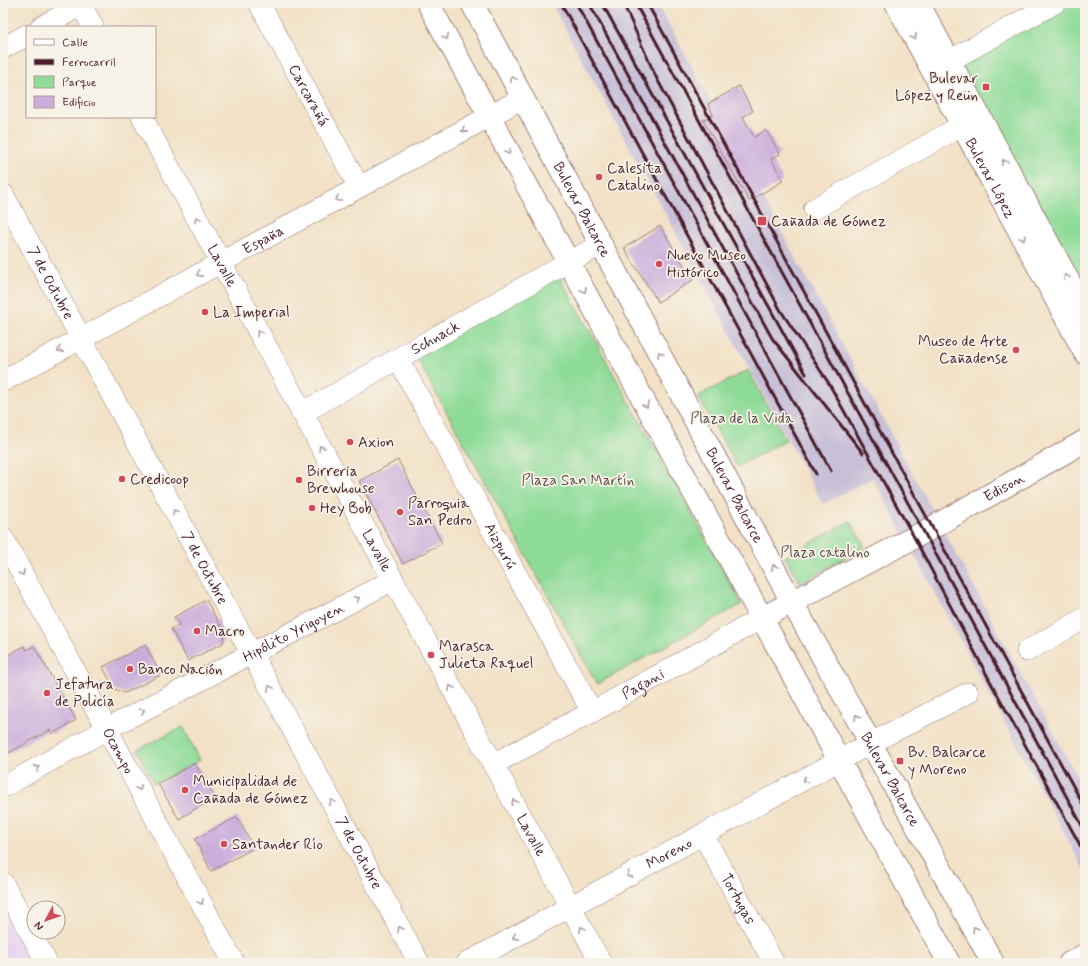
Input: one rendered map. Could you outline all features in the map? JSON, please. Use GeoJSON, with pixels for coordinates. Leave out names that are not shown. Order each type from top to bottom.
{"type":"FeatureCollection","features":[{"type":"Feature","properties":{"kind":"main road"},"geometry":{"type":"LineString","coordinates":[[428,3],[949,963]]}},
{"type":"Feature","properties":{"kind":"main road","name":"Bulevar Balcarce"},"geometry":{"type":"LineString","coordinates":[[472,3],[792,602],[994,963]]}},
{"type":"Feature","properties":{"kind":"main road","name":"Bulevar López"},"geometry":{"type":"LineString","coordinates":[[896,3],[940,65],[971,121],[1085,311]]}},
{"type":"Feature","properties":{"kind":"main road","name":"Bulevar López"},"geometry":{"type":"LineString","coordinates":[[918,3],[940,65]]}},
{"type":"Feature","properties":{"kind":"main road","name":"Bulevar López"},"geometry":{"type":"LineString","coordinates":[[971,121],[1085,353]]}},
{"type":"Feature","properties":{"kind":"main road","name":"Edison"},"geometry":{"type":"LineString","coordinates":[[792,602],[923,532],[1085,441]]}},
{"type":"Feature","properties":{"kind":"main road","name":"Pagani"},"geometry":{"type":"LineString","coordinates":[[762,618],[792,602]]}},
{"type":"Feature","properties":{"kind":"main road"},"geometry":{"type":"LineString","coordinates":[[1070,963],[1085,955]]}},
{"type":"Feature","properties":{"kind":"street","name":"Carcarañá"},"geometry":{"type":"LineString","coordinates":[[259,3],[359,187]]}},
{"type":"Feature","properties":{"kind":"street"},"geometry":{"type":"LineString","coordinates":[[940,65],[1055,3]]}},
{"type":"Feature","properties":{"kind":"street"},"geometry":{"type":"LineString","coordinates":[[43,26],[82,4],[93,26]]}},
{"type":"Feature","properties":{"kind":"street"},"geometry":{"type":"LineString","coordinates":[[3,48],[26,36]]}},
{"type":"Feature","properties":{"kind":"street","name":"España"},"geometry":{"type":"LineString","coordinates":[[3,381],[523,98]]}},
{"type":"Feature","properties":{"kind":"street","name":"Lavalle"},"geometry":{"type":"LineString","coordinates":[[143,118],[601,963]]}},
{"type":"Feature","properties":{"kind":"street"},"geometry":{"type":"LineString","coordinates":[[814,209],[971,121]]}},
{"type":"Feature","properties":{"kind":"street","name":"7 de Octubre"},"geometry":{"type":"LineString","coordinates":[[3,194],[419,963]]}},
{"type":"Feature","properties":{"kind":"street","name":"Schnack"},"geometry":{"type":"LineString","coordinates":[[302,413],[568,262],[601,245]]}},
{"type":"Feature","properties":{"kind":"street","name":"Aizpurú"},"geometry":{"type":"LineString","coordinates":[[398,359],[592,712]]}},
{"type":"Feature","properties":{"kind":"street","name":"Ocampo"},"geometry":{"type":"LineString","coordinates":[[3,538],[234,963]]}},
{"type":"Feature","properties":{"kind":"street","name":"Hipólito Yrigoyen"},"geometry":{"type":"LineString","coordinates":[[3,787],[107,729],[393,580]]}},
{"type":"Feature","properties":{"kind":"street","name":"Pagani"},"geometry":{"type":"LineString","coordinates":[[493,764],[592,712],[762,618]]}},
{"type":"Feature","properties":{"kind":"street"},"geometry":{"type":"LineString","coordinates":[[1026,651],[1085,618]]}},
{"type":"Feature","properties":{"kind":"street","name":"Moreno"},"geometry":{"type":"LineString","coordinates":[[467,963],[871,743],[968,693]]}},
{"type":"Feature","properties":{"kind":"street","name":"Tortugas"},"geometry":{"type":"LineString","coordinates":[[703,835],[774,963]]}},
{"type":"Feature","properties":{"kind":"street"},"geometry":{"type":"LineString","coordinates":[[3,883],[46,963]]}},
{"type":"Feature","properties":{"kind":"shaded area"},"geometry":{"type":"Polygon","coordinates":[[[551,3],[657,3],[1085,791],[1085,872],[873,478],[823,504],[551,3]]]}},
{"type":"Feature","properties":{"kind":"shaded area"},"geometry":{"type":"Polygon","coordinates":[[[3,908],[33,963],[3,963],[3,908]]]}},
{"type":"Feature","properties":{"kind":"green space"},"geometry":{"type":"Polygon","coordinates":[[[1055,3],[1085,3],[1085,311],[949,60],[1055,3]]]}},
{"type":"Feature","properties":{"kind":"green space","name":"Plaza San Martín"},"geometry":{"type":"Polygon","coordinates":[[[559,276],[742,604],[597,684],[415,355],[559,276]]]}},
{"type":"Feature","properties":{"kind":"green space","name":"Plaza de la Vida"},"geometry":{"type":"Polygon","coordinates":[[[748,370],[786,440],[737,467],[698,396],[748,370]]]}},
{"type":"Feature","properties":{"kind":"green space","name":"Plaza catalino"},"geometry":{"type":"Polygon","coordinates":[[[850,521],[865,547],[800,583],[785,557],[850,521]]]}},
{"type":"Feature","properties":{"kind":"green space"},"geometry":{"type":"Polygon","coordinates":[[[183,727],[200,760],[154,784],[137,750],[183,727]]]}},
{"type":"Feature","properties":{"kind":"building"},"geometry":{"type":"Polygon","coordinates":[[[739,86],[753,111],[743,117],[754,137],[766,130],[780,154],[771,159],[783,181],[749,201],[703,120],[713,115],[708,104],[739,86]]]}},
{"type":"Feature","properties":{"kind":"building","name":"Nuevo Museo Histórico"},"geometry":{"type":"Polygon","coordinates":[[[660,226],[693,280],[658,302],[624,248],[660,226]]]}},
{"type":"Feature","properties":{"kind":"building","name":"Parroquia San Pedro"},"geometry":{"type":"Polygon","coordinates":[[[398,460],[442,543],[403,564],[359,481],[398,460]]]}},
{"type":"Feature","properties":{"kind":"building","name":"Macro"},"geometry":{"type":"Polygon","coordinates":[[[206,600],[224,632],[223,643],[188,661],[171,629],[179,625],[174,617],[206,600]]]}},
{"type":"Feature","properties":{"kind":"building","name":"Banco Nación"},"geometry":{"type":"Polygon","coordinates":[[[145,645],[161,675],[125,693],[114,689],[103,667],[145,645]]]}},
{"type":"Feature","properties":{"kind":"building"},"geometry":{"type":"Polygon","coordinates":[[[24,646],[27,650],[34,646],[76,720],[52,734],[50,730],[3,756],[3,658],[24,646]]]}},
{"type":"Feature","properties":{"kind":"building"},"geometry":{"type":"Polygon","coordinates":[[[195,763],[215,797],[179,819],[158,784],[195,763]]]}},
{"type":"Feature","properties":{"kind":"building","name":"Santander Río"},"geometry":{"type":"Polygon","coordinates":[[[237,817],[254,848],[211,871],[195,839],[237,817]]]}},
{"type":"Feature","properties":{"kind":"railway"},"geometry":{"type":"LineString","coordinates":[[561,3],[816,474]]}},
{"type":"Feature","properties":{"kind":"railway"},"geometry":{"type":"LineString","coordinates":[[576,3],[831,471]]}},
{"type":"Feature","properties":{"kind":"railway"},"geometry":{"type":"LineString","coordinates":[[589,3],[772,338],[863,453]]}},
{"type":"Feature","properties":{"kind":"railway"},"geometry":{"type":"LineString","coordinates":[[602,3],[806,374]]}},
{"type":"Feature","properties":{"kind":"railway"},"geometry":{"type":"LineString","coordinates":[[623,3],[656,77],[781,311],[828,382],[914,537],[990,681],[1085,854]]}},
{"type":"Feature","properties":{"kind":"railway"},"geometry":{"type":"LineString","coordinates":[[635,3],[944,569],[1085,831]]}},
{"type":"Feature","properties":{"kind":"railway"},"geometry":{"type":"LineString","coordinates":[[647,3],[1085,808]]}},
{"type":"Feature","properties":{"kind":"place","name":"Bulevar López y Reün"},"geometry":{"type":"Point","coordinates":[986,87]}},
{"type":"Feature","properties":{"kind":"place","name":"Calesita Catalino"},"geometry":{"type":"Point","coordinates":[599,177]}},
{"type":"Feature","properties":{"kind":"place","name":"Cañada de Gómez"},"geometry":{"type":"Point","coordinates":[762,221]}},
{"type":"Feature","properties":{"kind":"place","name":"Nuevo Museo Histórico"},"geometry":{"type":"Point","coordinates":[659,264]}},
{"type":"Feature","properties":{"kind":"place","name":"La Imperial"},"geometry":{"type":"Point","coordinates":[205,312]}},
{"type":"Feature","properties":{"kind":"place","name":"Museo de Arte Cañadense"},"geometry":{"type":"Point","coordinates":[1016,350]}},
{"type":"Feature","properties":{"kind":"place","name":"Axion"},"geometry":{"type":"Point","coordinates":[350,442]}},
{"type":"Feature","properties":{"kind":"place","name":"Credicoop"},"geometry":{"type":"Point","coordinates":[122,479]}},
{"type":"Feature","properties":{"kind":"place","name":"Birreria Brewhouse"},"geometry":{"type":"Point","coordinates":[299,480]}},
{"type":"Feature","properties":{"kind":"place","name":"Hey Bob"},"geometry":{"type":"Point","coordinates":[312,508]}},
{"type":"Feature","properties":{"kind":"place","name":"Parroquia San Pedro"},"geometry":{"type":"Point","coordinates":[400,512]}},
{"type":"Feature","properties":{"kind":"place","name":"Macro"},"geometry":{"type":"Point","coordinates":[197,631]}},
{"type":"Feature","properties":{"kind":"place","name":"Marasca Julieta Raquel"},"geometry":{"type":"Point","coordinates":[431,655]}},
{"type":"Feature","properties":{"kind":"place","name":"Banco Nación"},"geometry":{"type":"Point","coordinates":[130,669]}},
{"type":"Feature","properties":{"kind":"place","name":"Jefatura de Policía"},"geometry":{"type":"Point","coordinates":[47,693]}},
{"type":"Feature","properties":{"kind":"place","name":"Bv. Balcarce y Moreno"},"geometry":{"type":"Point","coordinates":[900,761]}},
{"type":"Feature","properties":{"kind":"place","name":"Municipalidad de Cañada de Gómez"},"geometry":{"type":"Point","coordinates":[185,790]}},
{"type":"Feature","properties":{"kind":"place","name":"Santander Río"},"geometry":{"type":"Point","coordinates":[224,844]}}]}
